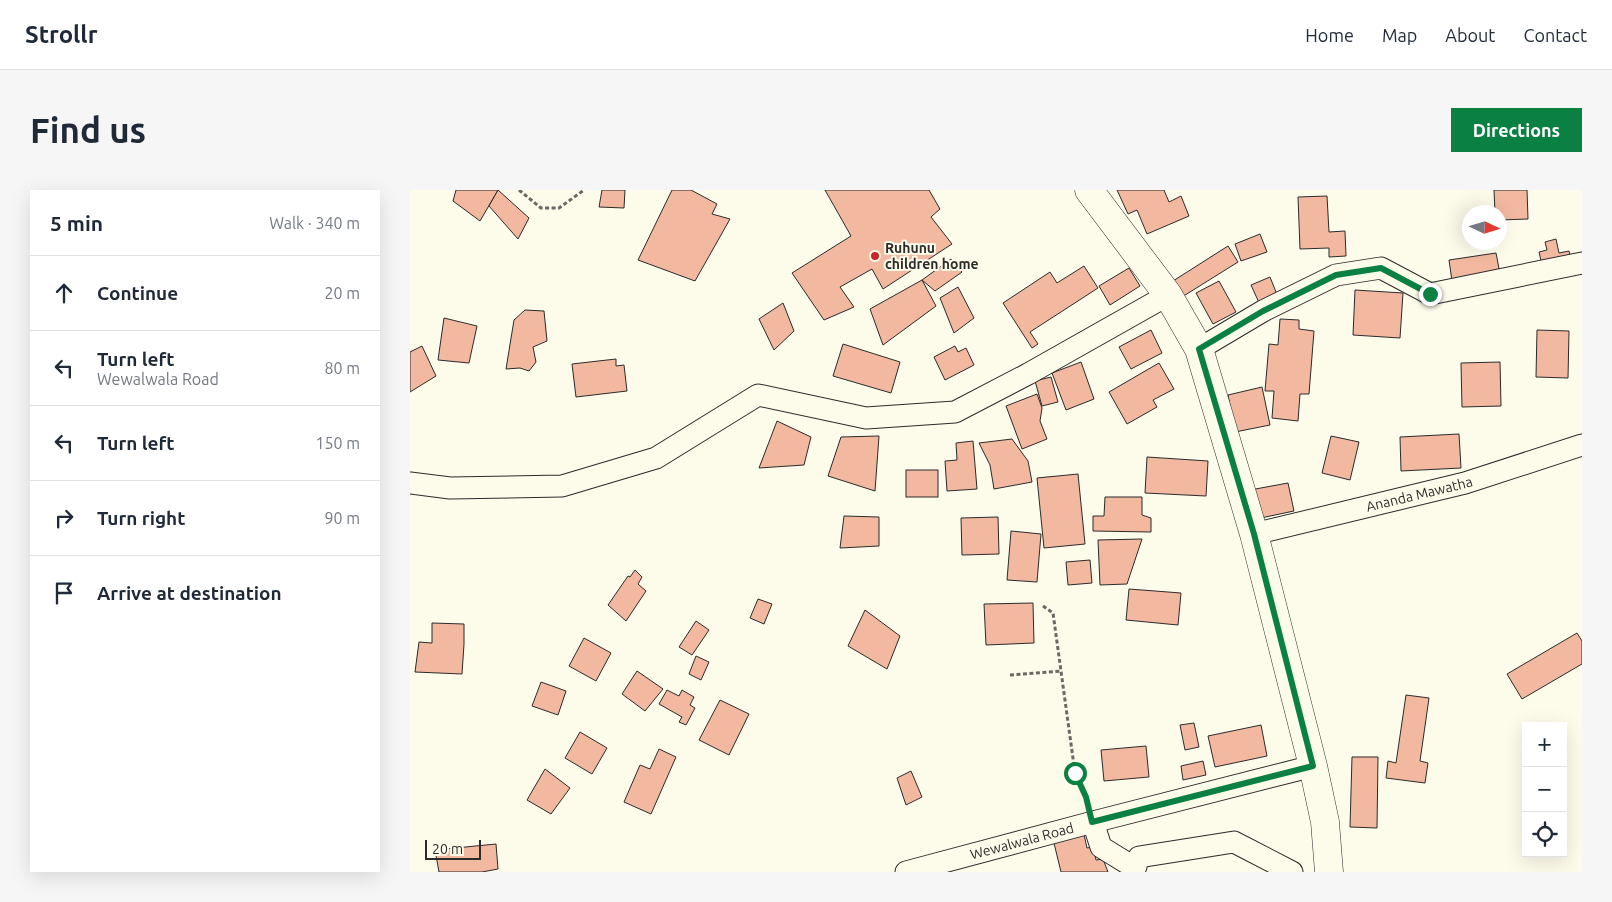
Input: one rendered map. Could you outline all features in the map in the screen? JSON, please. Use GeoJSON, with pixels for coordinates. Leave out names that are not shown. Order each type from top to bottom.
{"type":"FeatureCollection","features":[{"type":"Feature","properties":{"kind":"main road"},"geometry":{"type":"LineString","coordinates":[[1089,190],[1168,296],[1199,349],[1254,534],[1313,766],[1325,822],[1328,872]]}},
{"type":"Feature","properties":{"kind":"street"},"geometry":{"type":"LineString","coordinates":[[1199,349],[1263,311],[1336,275],[1381,268],[1430,294],[1582,263]]}},
{"type":"Feature","properties":{"kind":"street"},"geometry":{"type":"LineString","coordinates":[[410,483],[450,488],[562,486],[656,458],[758,395],[866,418],[956,412],[1168,296]]}},
{"type":"Feature","properties":{"kind":"street","name":"Ananda Mawatha"},"geometry":{"type":"LineString","coordinates":[[1254,534],[1465,483],[1582,445]]}},
{"type":"Feature","properties":{"kind":"street","name":"Wewalwala Road"},"geometry":{"type":"LineString","coordinates":[[906,872],[1092,822],[1313,766]]}},
{"type":"Feature","properties":{"kind":"street"},"geometry":{"type":"LineString","coordinates":[[1092,822],[1101,847],[1135,870],[1138,857],[1234,842],[1292,872]]}},
{"type":"Feature","properties":{"kind":"path"},"geometry":{"type":"LineString","coordinates":[[519,190],[541,208],[559,208],[584,190]]}},
{"type":"Feature","properties":{"kind":"path"},"geometry":{"type":"LineString","coordinates":[[1043,606],[1053,613],[1075,773],[1086,797],[1092,822]]}},
{"type":"Feature","properties":{"kind":"path"},"geometry":{"type":"LineString","coordinates":[[1010,675],[1062,671]]}},
{"type":"Feature","properties":{"kind":"building"},"geometry":{"type":"Polygon","coordinates":[[[456,190],[498,190],[480,221],[453,201],[456,190]]]}},
{"type":"Feature","properties":{"kind":"building"},"geometry":{"type":"Polygon","coordinates":[[[498,190],[529,218],[518,239],[489,206],[498,190]]]}},
{"type":"Feature","properties":{"kind":"building"},"geometry":{"type":"Polygon","coordinates":[[[602,190],[625,190],[624,208],[599,207],[602,190]]]}},
{"type":"Feature","properties":{"kind":"building"},"geometry":{"type":"Polygon","coordinates":[[[672,190],[691,190],[717,204],[712,214],[730,219],[695,281],[638,260],[672,190]]]}},
{"type":"Feature","properties":{"kind":"building","name":"Ruhunu children home"},"geometry":{"type":"Polygon","coordinates":[[[825,190],[929,190],[940,209],[931,217],[952,244],[883,289],[872,269],[840,287],[854,307],[824,320],[792,273],[851,236],[825,190]]]}},
{"type":"Feature","properties":{"kind":"building"},"geometry":{"type":"Polygon","coordinates":[[[1117,190],[1164,190],[1169,202],[1181,196],[1189,216],[1147,234],[1137,210],[1128,214],[1117,190]]]}},
{"type":"Feature","properties":{"kind":"building"},"geometry":{"type":"Polygon","coordinates":[[[1494,190],[1527,190],[1528,219],[1507,220],[1507,205],[1495,205],[1494,190]]]}},
{"type":"Feature","properties":{"kind":"building"},"geometry":{"type":"Polygon","coordinates":[[[1327,196],[1329,232],[1345,231],[1346,256],[1329,257],[1329,248],[1300,249],[1298,197],[1327,196]]]}},
{"type":"Feature","properties":{"kind":"building"},"geometry":{"type":"Polygon","coordinates":[[[1260,234],[1267,252],[1241,261],[1235,244],[1260,234]]]}},
{"type":"Feature","properties":{"kind":"building"},"geometry":{"type":"Polygon","coordinates":[[[1556,239],[1559,253],[1569,251],[1572,263],[1543,270],[1539,252],[1547,250],[1545,242],[1556,239]]]}},
{"type":"Feature","properties":{"kind":"building"},"geometry":{"type":"Polygon","coordinates":[[[1228,246],[1238,262],[1182,297],[1173,281],[1228,246]]]}},
{"type":"Feature","properties":{"kind":"building"},"geometry":{"type":"Polygon","coordinates":[[[1496,253],[1500,274],[1452,281],[1449,260],[1496,253]]]}},
{"type":"Feature","properties":{"kind":"building"},"geometry":{"type":"Polygon","coordinates":[[[951,259],[962,272],[935,291],[922,280],[951,259]]]}},
{"type":"Feature","properties":{"kind":"building"},"geometry":{"type":"Polygon","coordinates":[[[1084,266],[1098,288],[1030,332],[1038,344],[1032,348],[1003,303],[1050,272],[1057,283],[1084,266]]]}},
{"type":"Feature","properties":{"kind":"building"},"geometry":{"type":"Polygon","coordinates":[[[1129,268],[1140,286],[1110,305],[1099,286],[1129,268]]]}},
{"type":"Feature","properties":{"kind":"building"},"geometry":{"type":"Polygon","coordinates":[[[1270,277],[1278,297],[1260,305],[1251,285],[1270,277]]]}},
{"type":"Feature","properties":{"kind":"building"},"geometry":{"type":"Polygon","coordinates":[[[922,280],[936,306],[883,345],[870,309],[922,280]]]}},
{"type":"Feature","properties":{"kind":"building"},"geometry":{"type":"Polygon","coordinates":[[[1219,281],[1236,312],[1213,324],[1196,293],[1219,281]]]}},
{"type":"Feature","properties":{"kind":"building"},"geometry":{"type":"Polygon","coordinates":[[[958,287],[974,318],[954,333],[940,298],[958,287]]]}},
{"type":"Feature","properties":{"kind":"building"},"geometry":{"type":"Polygon","coordinates":[[[1355,290],[1403,293],[1400,338],[1353,335],[1355,290]]]}},
{"type":"Feature","properties":{"kind":"building"},"geometry":{"type":"Polygon","coordinates":[[[783,303],[794,331],[774,350],[759,319],[783,303]]]}},
{"type":"Feature","properties":{"kind":"building"},"geometry":{"type":"Polygon","coordinates":[[[525,310],[544,311],[547,341],[533,347],[536,362],[529,371],[520,368],[506,369],[514,320],[525,310]]]}},
{"type":"Feature","properties":{"kind":"building"},"geometry":{"type":"Polygon","coordinates":[[[444,318],[477,326],[469,363],[438,360],[444,318]]]}},
{"type":"Feature","properties":{"kind":"building"},"geometry":{"type":"Polygon","coordinates":[[[1280,319],[1299,320],[1299,329],[1314,331],[1309,394],[1300,394],[1298,421],[1272,418],[1274,391],[1265,391],[1269,344],[1278,345],[1280,319]]]}},
{"type":"Feature","properties":{"kind":"building"},"geometry":{"type":"Polygon","coordinates":[[[1151,330],[1162,353],[1131,369],[1119,347],[1151,330]]]}},
{"type":"Feature","properties":{"kind":"building"},"geometry":{"type":"Polygon","coordinates":[[[1537,330],[1569,331],[1568,378],[1536,377],[1537,330]]]}},
{"type":"Feature","properties":{"kind":"building"},"geometry":{"type":"Polygon","coordinates":[[[843,344],[900,362],[891,393],[833,376],[843,344]]]}},
{"type":"Feature","properties":{"kind":"building"},"geometry":{"type":"Polygon","coordinates":[[[422,346],[436,376],[410,392],[410,352],[422,346]]]}},
{"type":"Feature","properties":{"kind":"building"},"geometry":{"type":"Polygon","coordinates":[[[955,346],[958,352],[966,348],[974,365],[945,380],[934,357],[955,346]]]}},
{"type":"Feature","properties":{"kind":"building"},"geometry":{"type":"Polygon","coordinates":[[[616,359],[616,366],[624,365],[627,391],[576,397],[572,364],[616,359]]]}},
{"type":"Feature","properties":{"kind":"building"},"geometry":{"type":"Polygon","coordinates":[[[1081,362],[1094,399],[1066,410],[1052,373],[1081,362]]]}},
{"type":"Feature","properties":{"kind":"building"},"geometry":{"type":"Polygon","coordinates":[[[1500,362],[1501,406],[1462,407],[1461,363],[1500,362]]]}},
{"type":"Feature","properties":{"kind":"building"},"geometry":{"type":"Polygon","coordinates":[[[1159,363],[1174,389],[1153,400],[1157,407],[1127,424],[1109,392],[1159,363]]]}},
{"type":"Feature","properties":{"kind":"building"},"geometry":{"type":"Polygon","coordinates":[[[1051,377],[1058,402],[1042,406],[1035,381],[1051,377]]]}},
{"type":"Feature","properties":{"kind":"building"},"geometry":{"type":"Polygon","coordinates":[[[1262,387],[1270,425],[1235,432],[1228,395],[1262,387]]]}},
{"type":"Feature","properties":{"kind":"building"},"geometry":{"type":"Polygon","coordinates":[[[1037,394],[1042,408],[1040,421],[1047,439],[1022,449],[1006,406],[1037,394]]]}},
{"type":"Feature","properties":{"kind":"building"},"geometry":{"type":"Polygon","coordinates":[[[777,421],[811,437],[804,465],[759,468],[777,421]]]}},
{"type":"Feature","properties":{"kind":"building"},"geometry":{"type":"Polygon","coordinates":[[[1459,434],[1461,468],[1401,471],[1400,437],[1459,434]]]}},
{"type":"Feature","properties":{"kind":"building"},"geometry":{"type":"Polygon","coordinates":[[[879,436],[875,491],[828,476],[841,437],[879,436]]]}},
{"type":"Feature","properties":{"kind":"building"},"geometry":{"type":"Polygon","coordinates":[[[1331,436],[1359,442],[1350,480],[1322,473],[1331,436]]]}},
{"type":"Feature","properties":{"kind":"building"},"geometry":{"type":"Polygon","coordinates":[[[1012,439],[1028,461],[1032,482],[994,489],[990,465],[979,443],[1012,439]]]}},
{"type":"Feature","properties":{"kind":"building"},"geometry":{"type":"Polygon","coordinates":[[[973,441],[977,489],[947,491],[945,461],[957,460],[956,443],[973,441]]]}},
{"type":"Feature","properties":{"kind":"building"},"geometry":{"type":"Polygon","coordinates":[[[1147,457],[1208,461],[1206,496],[1145,493],[1147,457]]]}},
{"type":"Feature","properties":{"kind":"building"},"geometry":{"type":"Polygon","coordinates":[[[906,470],[938,470],[938,497],[906,497],[906,470]]]}},
{"type":"Feature","properties":{"kind":"building"},"geometry":{"type":"Polygon","coordinates":[[[1078,474],[1085,544],[1044,548],[1037,478],[1078,474]]]}},
{"type":"Feature","properties":{"kind":"building"},"geometry":{"type":"Polygon","coordinates":[[[1288,483],[1294,511],[1256,519],[1250,490],[1288,483]]]}},
{"type":"Feature","properties":{"kind":"building"},"geometry":{"type":"Polygon","coordinates":[[[1105,497],[1142,497],[1142,515],[1151,518],[1151,532],[1093,531],[1093,516],[1104,516],[1105,497]]]}},
{"type":"Feature","properties":{"kind":"building"},"geometry":{"type":"Polygon","coordinates":[[[844,516],[879,517],[879,546],[840,548],[844,516]]]}},
{"type":"Feature","properties":{"kind":"building"},"geometry":{"type":"Polygon","coordinates":[[[998,517],[999,554],[962,555],[961,518],[998,517]]]}},
{"type":"Feature","properties":{"kind":"building"},"geometry":{"type":"Polygon","coordinates":[[[1011,531],[1041,534],[1037,582],[1007,580],[1011,531]]]}},
{"type":"Feature","properties":{"kind":"building"},"geometry":{"type":"Polygon","coordinates":[[[1142,539],[1127,584],[1100,585],[1098,540],[1142,539]]]}},
{"type":"Feature","properties":{"kind":"building"},"geometry":{"type":"Polygon","coordinates":[[[1090,560],[1092,583],[1068,585],[1066,562],[1090,560]]]}},
{"type":"Feature","properties":{"kind":"building"},"geometry":{"type":"Polygon","coordinates":[[[635,570],[642,577],[638,584],[646,591],[626,621],[608,605],[628,576],[630,577],[635,570]]]}},
{"type":"Feature","properties":{"kind":"building"},"geometry":{"type":"Polygon","coordinates":[[[1129,589],[1181,593],[1178,625],[1126,620],[1129,589]]]}},
{"type":"Feature","properties":{"kind":"building"},"geometry":{"type":"Polygon","coordinates":[[[758,599],[772,604],[764,624],[750,618],[758,599]]]}},
{"type":"Feature","properties":{"kind":"building"},"geometry":{"type":"Polygon","coordinates":[[[1033,603],[1034,643],[986,645],[984,604],[1033,603]]]}},
{"type":"Feature","properties":{"kind":"building"},"geometry":{"type":"Polygon","coordinates":[[[865,610],[900,636],[887,669],[848,646],[865,610]]]}},
{"type":"Feature","properties":{"kind":"building"},"geometry":{"type":"Polygon","coordinates":[[[696,621],[709,630],[692,655],[679,647],[696,621]]]}},
{"type":"Feature","properties":{"kind":"building"},"geometry":{"type":"Polygon","coordinates":[[[432,623],[464,624],[462,674],[415,672],[419,642],[432,643],[432,623]]]}},
{"type":"Feature","properties":{"kind":"building"},"geometry":{"type":"Polygon","coordinates":[[[1577,633],[1582,641],[1582,664],[1522,699],[1507,674],[1577,633]]]}},
{"type":"Feature","properties":{"kind":"building"},"geometry":{"type":"Polygon","coordinates":[[[584,638],[611,653],[596,681],[569,666],[584,638]]]}},
{"type":"Feature","properties":{"kind":"building"},"geometry":{"type":"Polygon","coordinates":[[[696,656],[709,662],[701,680],[689,674],[696,656]]]}},
{"type":"Feature","properties":{"kind":"building"},"geometry":{"type":"Polygon","coordinates":[[[637,671],[663,689],[645,711],[622,694],[637,671]]]}},
{"type":"Feature","properties":{"kind":"building"},"geometry":{"type":"Polygon","coordinates":[[[541,682],[566,691],[558,715],[532,706],[541,682]]]}},
{"type":"Feature","properties":{"kind":"building"},"geometry":{"type":"Polygon","coordinates":[[[667,690],[679,696],[682,690],[694,697],[690,705],[695,708],[686,725],[679,722],[682,717],[659,704],[667,690]]]}},
{"type":"Feature","properties":{"kind":"building"},"geometry":{"type":"Polygon","coordinates":[[[1406,695],[1429,698],[1420,761],[1428,763],[1425,783],[1386,778],[1388,761],[1396,763],[1406,695]]]}},
{"type":"Feature","properties":{"kind":"building"},"geometry":{"type":"Polygon","coordinates":[[[720,700],[749,714],[729,755],[699,740],[720,700]]]}},
{"type":"Feature","properties":{"kind":"building"},"geometry":{"type":"Polygon","coordinates":[[[1194,723],[1199,747],[1185,750],[1180,725],[1194,723]]]}},
{"type":"Feature","properties":{"kind":"building"},"geometry":{"type":"Polygon","coordinates":[[[1261,725],[1267,756],[1215,767],[1208,736],[1261,725]]]}},
{"type":"Feature","properties":{"kind":"building"},"geometry":{"type":"Polygon","coordinates":[[[580,732],[607,748],[592,774],[565,758],[580,732]]]}},
{"type":"Feature","properties":{"kind":"building"},"geometry":{"type":"Polygon","coordinates":[[[1146,746],[1149,777],[1104,781],[1101,750],[1146,746]]]}},
{"type":"Feature","properties":{"kind":"building"},"geometry":{"type":"Polygon","coordinates":[[[659,749],[676,757],[651,814],[624,802],[640,765],[650,769],[659,749]]]}},
{"type":"Feature","properties":{"kind":"building"},"geometry":{"type":"Polygon","coordinates":[[[1352,757],[1378,757],[1377,828],[1350,827],[1352,757]]]}},
{"type":"Feature","properties":{"kind":"building"},"geometry":{"type":"Polygon","coordinates":[[[1203,761],[1206,775],[1183,780],[1181,766],[1203,761]]]}},
{"type":"Feature","properties":{"kind":"building"},"geometry":{"type":"Polygon","coordinates":[[[545,769],[570,788],[551,814],[527,800],[545,769]]]}},
{"type":"Feature","properties":{"kind":"building"},"geometry":{"type":"Polygon","coordinates":[[[911,771],[922,797],[906,805],[897,778],[911,771]]]}},
{"type":"Feature","properties":{"kind":"building"},"geometry":{"type":"Polygon","coordinates":[[[1083,830],[1087,848],[1093,847],[1096,860],[1103,859],[1108,872],[1061,872],[1053,839],[1083,830]]]}},
{"type":"Feature","properties":{"kind":"building"},"geometry":{"type":"Polygon","coordinates":[[[496,844],[498,869],[482,872],[439,872],[435,850],[496,844]]]}},
{"type":"Feature","properties":{"kind":"place","name":"Ruhunu children home"},"geometry":{"type":"Point","coordinates":[875,256]}},
{"type":"Feature","properties":{"kind":"route"},"geometry":{"type":"LineString","coordinates":[[1075,773],[1086,797],[1092,822],[1313,766],[1254,534],[1199,349],[1263,311],[1336,275],[1381,268],[1430,294]]}}]}
